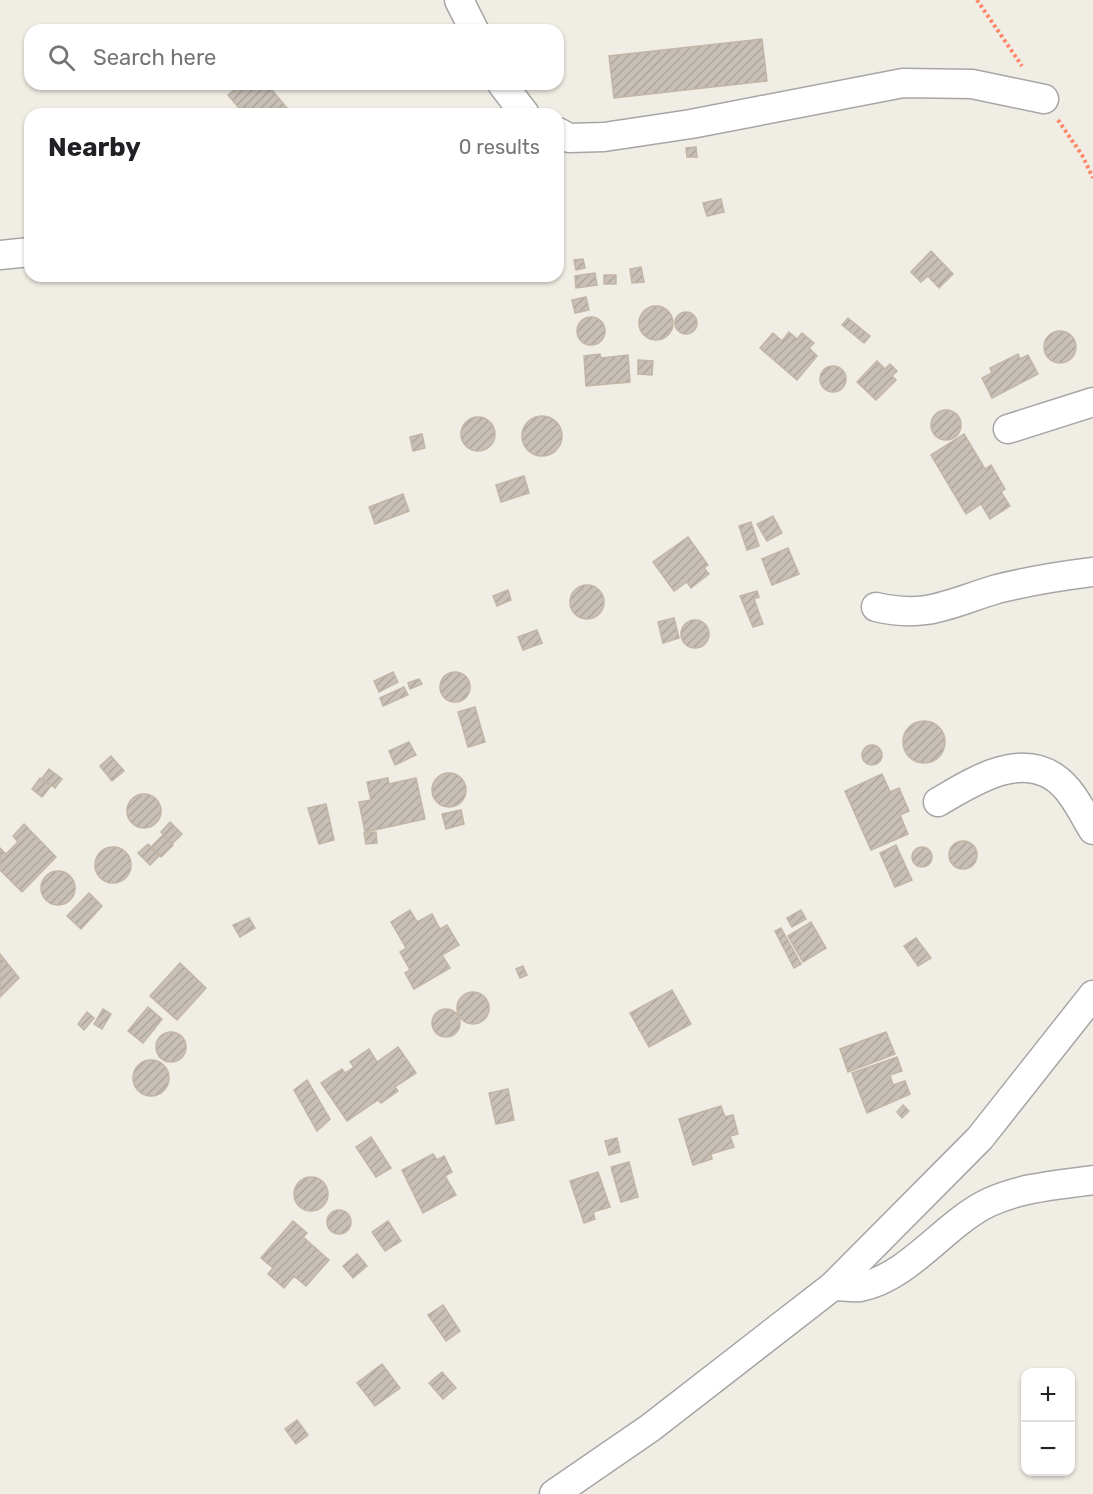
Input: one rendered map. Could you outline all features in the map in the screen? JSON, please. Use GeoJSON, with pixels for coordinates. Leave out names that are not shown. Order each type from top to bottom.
{"type":"FeatureCollection","features":[{"type":"Feature","properties":{"kind":"street"},"geometry":{"type":"LineString","coordinates":[[459,0],[471,24]]}},
{"type":"Feature","properties":{"kind":"street"},"geometry":{"type":"LineString","coordinates":[[564,136],[604,137],[903,82],[972,84],[1044,99]]}},
{"type":"Feature","properties":{"kind":"street"},"geometry":{"type":"LineString","coordinates":[[507,90],[520,108]]}},
{"type":"Feature","properties":{"kind":"street"},"geometry":{"type":"LineString","coordinates":[[0,255],[24,253]]}},
{"type":"Feature","properties":{"kind":"street"},"geometry":{"type":"LineString","coordinates":[[1008,429],[1093,402]]}},
{"type":"Feature","properties":{"kind":"street"},"geometry":{"type":"LineString","coordinates":[[876,607],[899,612],[921,612],[1048,577],[1093,572]]}},
{"type":"Feature","properties":{"kind":"street"},"geometry":{"type":"LineString","coordinates":[[938,802],[970,783],[1003,770],[1035,769],[1054,777],[1071,795],[1093,830]]}},
{"type":"Feature","properties":{"kind":"street"},"geometry":{"type":"LineString","coordinates":[[554,1494],[650,1428],[833,1286],[980,1138],[1093,995]]}},
{"type":"Feature","properties":{"kind":"street"},"geometry":{"type":"LineString","coordinates":[[833,1286],[859,1287],[877,1281],[989,1203],[1029,1188],[1093,1180]]}},
{"type":"Feature","properties":{"kind":"building"},"geometry":{"type":"Polygon","coordinates":[[[762,39],[767,81],[614,98],[609,56],[762,39]]]}},
{"type":"Feature","properties":{"kind":"building"},"geometry":{"type":"Polygon","coordinates":[[[234,90],[272,90],[287,108],[239,108],[228,95],[234,90]]]}},
{"type":"Feature","properties":{"kind":"building"},"geometry":{"type":"Polygon","coordinates":[[[696,147],[697,157],[687,157],[686,148],[696,147]]]}},
{"type":"Feature","properties":{"kind":"building"},"geometry":{"type":"Polygon","coordinates":[[[721,199],[724,212],[707,216],[703,203],[721,199]]]}},
{"type":"Feature","properties":{"kind":"building"},"geometry":{"type":"Polygon","coordinates":[[[931,251],[953,274],[939,288],[928,276],[921,282],[911,272],[931,251]]]}},
{"type":"Feature","properties":{"kind":"building"},"geometry":{"type":"Polygon","coordinates":[[[583,259],[585,268],[576,270],[574,260],[583,259]]]}},
{"type":"Feature","properties":{"kind":"building"},"geometry":{"type":"Polygon","coordinates":[[[641,267],[644,282],[632,283],[630,269],[641,267]]]}},
{"type":"Feature","properties":{"kind":"building"},"geometry":{"type":"Polygon","coordinates":[[[595,273],[597,285],[576,288],[575,276],[595,273]]]}},
{"type":"Feature","properties":{"kind":"building"},"geometry":{"type":"Polygon","coordinates":[[[604,275],[616,275],[616,284],[604,284],[604,275]]]}},
{"type":"Feature","properties":{"kind":"building"},"geometry":{"type":"Polygon","coordinates":[[[586,297],[589,310],[575,313],[572,300],[586,297]]]}},
{"type":"Feature","properties":{"kind":"building"},"geometry":{"type":"Polygon","coordinates":[[[656,306],[668,311],[673,323],[668,335],[656,340],[644,335],[639,323],[644,311],[656,306]]]}},
{"type":"Feature","properties":{"kind":"building"},"geometry":{"type":"Polygon","coordinates":[[[682,312],[690,312],[697,319],[697,327],[690,334],[682,334],[675,327],[675,319],[682,312]]]}},
{"type":"Feature","properties":{"kind":"building"},"geometry":{"type":"Polygon","coordinates":[[[591,317],[601,321],[605,331],[601,341],[591,345],[581,341],[577,331],[581,321],[591,317]]]}},
{"type":"Feature","properties":{"kind":"building"},"geometry":{"type":"Polygon","coordinates":[[[848,318],[870,336],[864,343],[842,325],[848,318]]]}},
{"type":"Feature","properties":{"kind":"building"},"geometry":{"type":"Polygon","coordinates":[[[1060,331],[1071,336],[1076,347],[1071,358],[1060,363],[1049,358],[1044,347],[1049,336],[1060,331]]]}},
{"type":"Feature","properties":{"kind":"building"},"geometry":{"type":"Polygon","coordinates":[[[789,332],[797,339],[802,333],[814,343],[809,348],[817,356],[797,380],[760,348],[773,333],[782,341],[789,332]]]}},
{"type":"Feature","properties":{"kind":"building"},"geometry":{"type":"Polygon","coordinates":[[[600,354],[601,358],[628,355],[630,382],[586,386],[584,356],[600,354]]]}},
{"type":"Feature","properties":{"kind":"building"},"geometry":{"type":"Polygon","coordinates":[[[1018,354],[1020,359],[1028,355],[1038,374],[992,398],[982,378],[992,373],[990,368],[1018,354]]]}},
{"type":"Feature","properties":{"kind":"building"},"geometry":{"type":"Polygon","coordinates":[[[638,360],[653,361],[652,375],[638,374],[638,360]]]}},
{"type":"Feature","properties":{"kind":"building"},"geometry":{"type":"Polygon","coordinates":[[[877,361],[885,369],[890,364],[897,371],[892,376],[896,380],[876,400],[857,382],[877,361]]]}},
{"type":"Feature","properties":{"kind":"building"},"geometry":{"type":"Polygon","coordinates":[[[833,366],[842,370],[846,379],[842,388],[833,392],[824,388],[820,379],[824,370],[833,366]]]}},
{"type":"Feature","properties":{"kind":"building"},"geometry":{"type":"Polygon","coordinates":[[[946,410],[956,415],[961,425],[956,435],[946,440],[936,435],[931,425],[936,415],[946,410]]]}},
{"type":"Feature","properties":{"kind":"building"},"geometry":{"type":"Polygon","coordinates":[[[542,416],[550,417],[556,422],[561,428],[561,444],[556,450],[550,455],[542,456],[534,455],[528,450],[523,444],[522,436],[523,428],[528,422],[534,417],[542,416]]]}},
{"type":"Feature","properties":{"kind":"building"},"geometry":{"type":"Polygon","coordinates":[[[478,417],[490,422],[495,434],[490,446],[478,451],[466,446],[461,434],[466,422],[478,417]]]}},
{"type":"Feature","properties":{"kind":"building"},"geometry":{"type":"Polygon","coordinates":[[[422,434],[425,448],[413,451],[410,437],[422,434]]]}},
{"type":"Feature","properties":{"kind":"building"},"geometry":{"type":"Polygon","coordinates":[[[964,434],[985,469],[991,465],[1005,489],[1001,492],[1010,506],[990,519],[981,504],[966,514],[931,455],[964,434]]]}},
{"type":"Feature","properties":{"kind":"building"},"geometry":{"type":"Polygon","coordinates":[[[524,476],[529,493],[501,502],[496,485],[524,476]]]}},
{"type":"Feature","properties":{"kind":"building"},"geometry":{"type":"Polygon","coordinates":[[[403,494],[409,511],[375,524],[369,507],[403,494]]]}},
{"type":"Feature","properties":{"kind":"building"},"geometry":{"type":"Polygon","coordinates":[[[773,516],[782,533],[767,541],[757,524],[773,516]]]}},
{"type":"Feature","properties":{"kind":"building"},"geometry":{"type":"Polygon","coordinates":[[[751,522],[759,546],[747,550],[739,526],[751,522]]]}},
{"type":"Feature","properties":{"kind":"building"},"geometry":{"type":"Polygon","coordinates":[[[688,537],[708,565],[704,568],[709,574],[691,588],[687,582],[674,591],[653,562],[688,537]]]}},
{"type":"Feature","properties":{"kind":"building"},"geometry":{"type":"Polygon","coordinates":[[[788,548],[799,574],[772,585],[762,559],[788,548]]]}},
{"type":"Feature","properties":{"kind":"building"},"geometry":{"type":"Polygon","coordinates":[[[587,585],[599,590],[604,602],[599,614],[587,619],[575,614],[570,602],[575,590],[587,585]]]}},
{"type":"Feature","properties":{"kind":"building"},"geometry":{"type":"Polygon","coordinates":[[[508,590],[511,600],[497,606],[493,596],[508,590]]]}},
{"type":"Feature","properties":{"kind":"building"},"geometry":{"type":"Polygon","coordinates":[[[757,591],[759,597],[754,599],[763,624],[753,627],[740,596],[757,591]]]}},
{"type":"Feature","properties":{"kind":"building"},"geometry":{"type":"Polygon","coordinates":[[[674,618],[679,638],[663,643],[658,622],[674,618]]]}},
{"type":"Feature","properties":{"kind":"building"},"geometry":{"type":"Polygon","coordinates":[[[695,620],[705,624],[709,634],[705,644],[695,648],[685,644],[681,634],[685,624],[695,620]]]}},
{"type":"Feature","properties":{"kind":"building"},"geometry":{"type":"Polygon","coordinates":[[[537,630],[542,643],[523,650],[518,637],[537,630]]]}},
{"type":"Feature","properties":{"kind":"building"},"geometry":{"type":"Polygon","coordinates":[[[393,672],[398,682],[379,692],[374,681],[393,672]]]}},
{"type":"Feature","properties":{"kind":"building"},"geometry":{"type":"Polygon","coordinates":[[[455,672],[461,673],[469,681],[469,693],[461,701],[455,702],[449,701],[441,693],[440,687],[441,681],[449,673],[455,672]]]}},
{"type":"Feature","properties":{"kind":"building"},"geometry":{"type":"Polygon","coordinates":[[[419,679],[422,684],[410,689],[408,683],[419,679]]]}},
{"type":"Feature","properties":{"kind":"building"},"geometry":{"type":"Polygon","coordinates":[[[404,687],[408,695],[383,706],[380,698],[404,687]]]}},
{"type":"Feature","properties":{"kind":"building"},"geometry":{"type":"Polygon","coordinates":[[[475,707],[485,742],[468,747],[458,712],[475,707]]]}},
{"type":"Feature","properties":{"kind":"building"},"geometry":{"type":"Polygon","coordinates":[[[924,721],[939,727],[945,742],[939,757],[924,763],[909,757],[903,742],[909,727],[924,721]]]}},
{"type":"Feature","properties":{"kind":"building"},"geometry":{"type":"Polygon","coordinates":[[[409,742],[416,755],[395,765],[389,751],[409,742]]]}},
{"type":"Feature","properties":{"kind":"building"},"geometry":{"type":"Polygon","coordinates":[[[872,745],[879,748],[882,755],[879,762],[872,765],[865,762],[862,755],[865,748],[872,745]]]}},
{"type":"Feature","properties":{"kind":"building"},"geometry":{"type":"Polygon","coordinates":[[[111,756],[124,771],[112,781],[100,766],[111,756]]]}},
{"type":"Feature","properties":{"kind":"building"},"geometry":{"type":"Polygon","coordinates":[[[49,769],[62,779],[55,788],[42,778],[49,769]]]}},
{"type":"Feature","properties":{"kind":"building"},"geometry":{"type":"Polygon","coordinates":[[[449,773],[461,778],[466,790],[461,802],[449,807],[437,802],[432,790],[437,778],[449,773]]]}},
{"type":"Feature","properties":{"kind":"building"},"geometry":{"type":"Polygon","coordinates":[[[882,774],[890,792],[899,788],[909,811],[900,815],[908,834],[871,850],[845,791],[882,774]]]}},
{"type":"Feature","properties":{"kind":"building"},"geometry":{"type":"Polygon","coordinates":[[[40,778],[51,786],[42,797],[32,789],[40,778]]]}},
{"type":"Feature","properties":{"kind":"building"},"geometry":{"type":"Polygon","coordinates":[[[388,778],[389,784],[416,778],[425,819],[365,832],[359,802],[371,800],[367,782],[388,778]]]}},
{"type":"Feature","properties":{"kind":"building"},"geometry":{"type":"Polygon","coordinates":[[[144,794],[156,799],[161,811],[156,823],[144,828],[132,823],[127,811],[132,799],[144,794]]]}},
{"type":"Feature","properties":{"kind":"building"},"geometry":{"type":"Polygon","coordinates":[[[326,804],[334,840],[319,844],[308,808],[326,804]]]}},
{"type":"Feature","properties":{"kind":"building"},"geometry":{"type":"Polygon","coordinates":[[[461,810],[464,824],[446,829],[442,814],[461,810]]]}},
{"type":"Feature","properties":{"kind":"building"},"geometry":{"type":"Polygon","coordinates":[[[170,822],[182,834],[172,844],[161,832],[170,822]]]}},
{"type":"Feature","properties":{"kind":"building"},"geometry":{"type":"Polygon","coordinates":[[[24,824],[56,857],[22,892],[0,870],[0,848],[6,854],[18,842],[13,836],[24,824]]]}},
{"type":"Feature","properties":{"kind":"building"},"geometry":{"type":"Polygon","coordinates":[[[376,832],[377,843],[366,844],[364,833],[376,832]]]}},
{"type":"Feature","properties":{"kind":"building"},"geometry":{"type":"Polygon","coordinates":[[[163,835],[173,845],[161,857],[151,847],[163,835]]]}},
{"type":"Feature","properties":{"kind":"building"},"geometry":{"type":"Polygon","coordinates":[[[963,841],[973,845],[977,855],[973,865],[963,869],[953,865],[949,855],[953,845],[963,841]]]}},
{"type":"Feature","properties":{"kind":"building"},"geometry":{"type":"Polygon","coordinates":[[[148,844],[159,856],[150,865],[138,853],[148,844]]]}},
{"type":"Feature","properties":{"kind":"building"},"geometry":{"type":"Polygon","coordinates":[[[896,845],[912,880],[895,887],[880,853],[896,845]]]}},
{"type":"Feature","properties":{"kind":"building"},"geometry":{"type":"Polygon","coordinates":[[[113,847],[126,852],[131,865],[126,878],[113,883],[100,878],[95,865],[100,852],[113,847]]]}},
{"type":"Feature","properties":{"kind":"building"},"geometry":{"type":"Polygon","coordinates":[[[922,847],[929,850],[932,857],[929,864],[922,867],[915,864],[912,857],[915,850],[922,847]]]}},
{"type":"Feature","properties":{"kind":"building"},"geometry":{"type":"Polygon","coordinates":[[[58,871],[70,876],[75,888],[70,900],[58,905],[46,900],[41,888],[46,876],[58,871]]]}},
{"type":"Feature","properties":{"kind":"building"},"geometry":{"type":"Polygon","coordinates":[[[89,893],[102,906],[81,929],[67,916],[89,893]]]}},
{"type":"Feature","properties":{"kind":"building"},"geometry":{"type":"Polygon","coordinates":[[[410,910],[417,922],[432,914],[440,929],[447,925],[459,945],[442,955],[450,968],[414,989],[405,973],[410,970],[400,952],[406,948],[391,922],[410,910]]]}},
{"type":"Feature","properties":{"kind":"building"},"geometry":{"type":"Polygon","coordinates":[[[801,910],[806,919],[792,927],[787,918],[801,910]]]}},
{"type":"Feature","properties":{"kind":"building"},"geometry":{"type":"Polygon","coordinates":[[[249,918],[255,928],[240,937],[233,925],[249,918]]]}},
{"type":"Feature","properties":{"kind":"building"},"geometry":{"type":"Polygon","coordinates":[[[811,922],[826,948],[803,962],[788,936],[811,922]]]}},
{"type":"Feature","properties":{"kind":"building"},"geometry":{"type":"Polygon","coordinates":[[[781,928],[801,964],[794,968],[775,931],[781,928]]]}},
{"type":"Feature","properties":{"kind":"building"},"geometry":{"type":"Polygon","coordinates":[[[916,938],[931,958],[918,966],[904,946],[916,938]]]}},
{"type":"Feature","properties":{"kind":"building"},"geometry":{"type":"Polygon","coordinates":[[[0,954],[19,978],[0,997],[0,954]]]}},
{"type":"Feature","properties":{"kind":"building"},"geometry":{"type":"Polygon","coordinates":[[[180,963],[206,988],[177,1020],[150,996],[180,963]]]}},
{"type":"Feature","properties":{"kind":"building"},"geometry":{"type":"Polygon","coordinates":[[[523,966],[527,975],[520,978],[516,969],[523,966]]]}},
{"type":"Feature","properties":{"kind":"building"},"geometry":{"type":"Polygon","coordinates":[[[672,990],[691,1024],[649,1047],[630,1013],[672,990]]]}},
{"type":"Feature","properties":{"kind":"building"},"geometry":{"type":"Polygon","coordinates":[[[473,992],[484,997],[489,1008],[484,1019],[473,1024],[462,1019],[457,1008],[462,997],[473,992]]]}},
{"type":"Feature","properties":{"kind":"building"},"geometry":{"type":"Polygon","coordinates":[[[148,1007],[162,1019],[143,1043],[128,1031],[148,1007]]]}},
{"type":"Feature","properties":{"kind":"building"},"geometry":{"type":"Polygon","coordinates":[[[103,1009],[111,1014],[102,1029],[94,1024],[103,1009]]]}},
{"type":"Feature","properties":{"kind":"building"},"geometry":{"type":"Polygon","coordinates":[[[446,1009],[456,1013],[460,1023],[456,1033],[446,1037],[436,1033],[432,1023],[436,1013],[446,1009]]]}},
{"type":"Feature","properties":{"kind":"building"},"geometry":{"type":"Polygon","coordinates":[[[87,1012],[94,1018],[84,1030],[78,1024],[87,1012]]]}},
{"type":"Feature","properties":{"kind":"building"},"geometry":{"type":"Polygon","coordinates":[[[171,1032],[182,1036],[186,1047],[182,1058],[171,1062],[160,1058],[156,1047],[160,1036],[171,1032]]]}},
{"type":"Feature","properties":{"kind":"building"},"geometry":{"type":"Polygon","coordinates":[[[886,1032],[895,1054],[848,1072],[840,1049],[886,1032]]]}},
{"type":"Feature","properties":{"kind":"building"},"geometry":{"type":"Polygon","coordinates":[[[398,1047],[416,1073],[395,1087],[398,1091],[381,1103],[378,1100],[347,1121],[321,1083],[342,1069],[345,1073],[354,1067],[350,1062],[369,1049],[377,1062],[398,1047]]]}},
{"type":"Feature","properties":{"kind":"building"},"geometry":{"type":"Polygon","coordinates":[[[897,1057],[902,1071],[890,1075],[893,1085],[905,1081],[910,1094],[867,1113],[852,1073],[897,1057]]]}},
{"type":"Feature","properties":{"kind":"building"},"geometry":{"type":"Polygon","coordinates":[[[151,1060],[164,1065],[169,1078],[164,1091],[151,1096],[138,1091],[133,1078],[138,1065],[151,1060]]]}},
{"type":"Feature","properties":{"kind":"building"},"geometry":{"type":"Polygon","coordinates":[[[307,1080],[330,1119],[317,1131],[294,1090],[307,1080]]]}},
{"type":"Feature","properties":{"kind":"building"},"geometry":{"type":"Polygon","coordinates":[[[508,1089],[514,1120],[496,1124],[489,1093],[508,1089]]]}},
{"type":"Feature","properties":{"kind":"building"},"geometry":{"type":"Polygon","coordinates":[[[903,1105],[909,1111],[902,1118],[897,1112],[903,1105]]]}},
{"type":"Feature","properties":{"kind":"building"},"geometry":{"type":"Polygon","coordinates":[[[721,1106],[725,1117],[733,1115],[738,1134],[730,1136],[734,1147],[711,1154],[712,1159],[693,1165],[679,1119],[721,1106]]]}},
{"type":"Feature","properties":{"kind":"building"},"geometry":{"type":"Polygon","coordinates":[[[371,1137],[391,1168],[376,1177],[356,1147],[371,1137]]]}},
{"type":"Feature","properties":{"kind":"building"},"geometry":{"type":"Polygon","coordinates":[[[617,1138],[620,1152],[609,1155],[605,1141],[617,1138]]]}},
{"type":"Feature","properties":{"kind":"building"},"geometry":{"type":"Polygon","coordinates":[[[433,1154],[437,1160],[444,1156],[452,1172],[445,1176],[456,1195],[423,1213],[402,1170],[433,1154]]]}},
{"type":"Feature","properties":{"kind":"building"},"geometry":{"type":"Polygon","coordinates":[[[629,1162],[638,1197],[621,1202],[611,1167],[629,1162]]]}},
{"type":"Feature","properties":{"kind":"building"},"geometry":{"type":"Polygon","coordinates":[[[598,1172],[610,1207],[593,1212],[595,1219],[584,1223],[570,1181],[598,1172]]]}},
{"type":"Feature","properties":{"kind":"building"},"geometry":{"type":"Polygon","coordinates":[[[311,1177],[323,1182],[328,1194],[323,1206],[311,1211],[299,1206],[294,1194],[299,1182],[311,1177]]]}},
{"type":"Feature","properties":{"kind":"building"},"geometry":{"type":"Polygon","coordinates":[[[334,1210],[344,1210],[351,1217],[351,1227],[344,1234],[334,1234],[327,1227],[327,1217],[334,1210]]]}},
{"type":"Feature","properties":{"kind":"building"},"geometry":{"type":"Polygon","coordinates":[[[293,1221],[307,1233],[303,1237],[329,1260],[306,1286],[294,1276],[284,1288],[268,1274],[273,1268],[261,1258],[293,1221]]]}},
{"type":"Feature","properties":{"kind":"building"},"geometry":{"type":"Polygon","coordinates":[[[388,1221],[401,1241],[385,1251],[372,1232],[388,1221]]]}},
{"type":"Feature","properties":{"kind":"building"},"geometry":{"type":"Polygon","coordinates":[[[357,1254],[367,1266],[353,1278],[343,1266],[357,1254]]]}},
{"type":"Feature","properties":{"kind":"building"},"geometry":{"type":"Polygon","coordinates":[[[443,1305],[460,1331],[446,1341],[428,1315],[443,1305]]]}},
{"type":"Feature","properties":{"kind":"building"},"geometry":{"type":"Polygon","coordinates":[[[382,1364],[400,1388],[375,1406],[357,1383],[382,1364]]]}},
{"type":"Feature","properties":{"kind":"building"},"geometry":{"type":"Polygon","coordinates":[[[442,1372],[456,1388],[443,1399],[429,1383],[442,1372]]]}},
{"type":"Feature","properties":{"kind":"building"},"geometry":{"type":"Polygon","coordinates":[[[297,1420],[308,1435],[296,1444],[285,1429],[297,1420]]]}}]}
